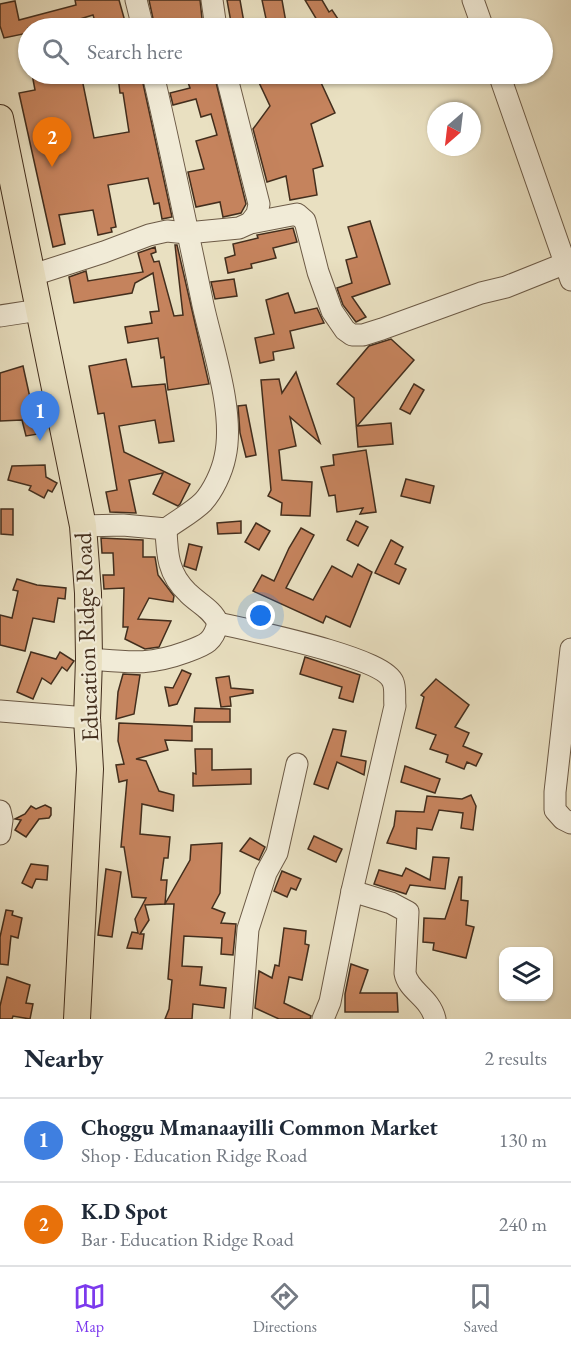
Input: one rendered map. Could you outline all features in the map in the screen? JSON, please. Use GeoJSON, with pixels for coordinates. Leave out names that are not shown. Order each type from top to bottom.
{"type":"FeatureCollection","features":[{"type":"Feature","properties":{"kind":"main road","name":"Education Ridge Road"},"geometry":{"type":"LineString","coordinates":[[0,118],[4,149],[33,275],[83,526],[88,593],[87,718],[90,769],[77,1019]]}},
{"type":"Feature","properties":{"kind":"street"},"geometry":{"type":"LineString","coordinates":[[136,0],[140,18]]}},
{"type":"Feature","properties":{"kind":"street"},"geometry":{"type":"LineString","coordinates":[[212,0],[215,18]]}},
{"type":"Feature","properties":{"kind":"street"},"geometry":{"type":"LineString","coordinates":[[473,0],[479,18]]}},
{"type":"Feature","properties":{"kind":"street"},"geometry":{"type":"LineString","coordinates":[[83,526],[123,525],[166,529],[203,502],[215,483],[225,460],[229,439],[226,407],[155,84]]}},
{"type":"Feature","properties":{"kind":"street"},"geometry":{"type":"LineString","coordinates":[[229,84],[259,204],[257,214],[250,223]]}},
{"type":"Feature","properties":{"kind":"street"},"geometry":{"type":"LineString","coordinates":[[33,275],[149,235],[167,231],[188,233],[238,228],[250,223],[297,214],[305,221],[318,272],[332,311],[345,330],[352,335],[363,335],[569,269],[503,84]]}},
{"type":"Feature","properties":{"kind":"street"},"geometry":{"type":"LineString","coordinates":[[0,316],[39,310]]}},
{"type":"Feature","properties":{"kind":"street"},"geometry":{"type":"LineString","coordinates":[[89,659],[139,663],[166,659],[209,643],[215,635],[218,623],[214,615],[188,593],[173,576],[167,555],[166,529]]}},
{"type":"Feature","properties":{"kind":"street"},"geometry":{"type":"LineString","coordinates":[[218,623],[337,652],[385,672],[393,682],[395,706],[352,891],[330,1002],[323,1019]]}},
{"type":"Feature","properties":{"kind":"street"},"geometry":{"type":"LineString","coordinates":[[571,649],[566,734],[555,792],[555,810],[563,819],[571,823]]}},
{"type":"Feature","properties":{"kind":"street"},"geometry":{"type":"LineString","coordinates":[[0,711],[87,718]]}},
{"type":"Feature","properties":{"kind":"street"},"geometry":{"type":"LineString","coordinates":[[242,1019],[248,929],[266,873],[277,853],[297,764]]}},
{"type":"Feature","properties":{"kind":"street"},"geometry":{"type":"LineString","coordinates":[[0,811],[2,820],[0,834]]}},
{"type":"Feature","properties":{"kind":"street"},"geometry":{"type":"LineString","coordinates":[[352,891],[391,903],[408,912],[406,981],[433,1008],[435,1019]]}},
{"type":"Feature","properties":{"kind":"building"},"geometry":{"type":"Polygon","coordinates":[[[75,0],[119,0],[124,18],[94,18],[93,15],[83,18],[27,18],[76,5],[75,0]]]}},
{"type":"Feature","properties":{"kind":"building"},"geometry":{"type":"Polygon","coordinates":[[[149,0],[200,0],[202,18],[153,18],[149,0]]]}},
{"type":"Feature","properties":{"kind":"building"},"geometry":{"type":"Polygon","coordinates":[[[227,0],[240,0],[243,18],[230,18],[227,0]]]}},
{"type":"Feature","properties":{"kind":"building"},"geometry":{"type":"Polygon","coordinates":[[[262,0],[282,0],[285,18],[266,18],[262,0]]]}},
{"type":"Feature","properties":{"kind":"building"},"geometry":{"type":"Polygon","coordinates":[[[305,0],[322,0],[329,12],[332,10],[337,18],[316,18],[305,0]]]}},
{"type":"Feature","properties":{"kind":"building"},"geometry":{"type":"Polygon","coordinates":[[[15,1],[19,18],[18,35],[4,38],[0,26],[0,4],[15,1]]]}},
{"type":"Feature","properties":{"kind":"building"},"geometry":{"type":"Polygon","coordinates":[[[34,84],[83,84],[94,138],[129,132],[123,93],[120,93],[119,84],[143,84],[172,217],[162,219],[159,203],[154,204],[148,178],[108,185],[116,227],[111,228],[112,232],[98,235],[93,210],[59,215],[65,244],[53,247],[19,93],[35,90],[34,84]]]}},
{"type":"Feature","properties":{"kind":"building"},"geometry":{"type":"Polygon","coordinates":[[[189,84],[216,84],[246,204],[241,213],[223,217],[220,202],[196,207],[188,172],[204,169],[196,141],[217,135],[211,114],[201,117],[196,99],[173,105],[170,93],[190,88],[189,84]]]}},
{"type":"Feature","properties":{"kind":"building"},"geometry":{"type":"Polygon","coordinates":[[[260,84],[322,84],[335,113],[311,124],[323,166],[313,169],[317,195],[290,200],[286,176],[267,182],[253,129],[270,106],[260,84]]]}},
{"type":"Feature","properties":{"kind":"building"},"geometry":{"type":"Polygon","coordinates":[[[370,221],[390,284],[352,297],[366,317],[356,322],[343,305],[337,288],[352,283],[346,260],[357,257],[348,227],[370,221]]]}},
{"type":"Feature","properties":{"kind":"building"},"geometry":{"type":"Polygon","coordinates":[[[293,228],[297,242],[273,248],[276,258],[251,264],[252,268],[228,273],[225,258],[235,255],[233,244],[258,238],[257,235],[293,228]]]}},
{"type":"Feature","properties":{"kind":"building"},"geometry":{"type":"Polygon","coordinates":[[[175,245],[177,245],[209,384],[168,390],[164,357],[161,358],[158,338],[128,343],[125,327],[152,323],[150,312],[159,311],[153,273],[135,283],[132,293],[74,303],[69,277],[86,271],[88,281],[143,272],[138,253],[155,247],[156,252],[151,254],[154,262],[159,261],[174,316],[183,315],[175,245]]]}},
{"type":"Feature","properties":{"kind":"building"},"geometry":{"type":"Polygon","coordinates":[[[234,279],[237,296],[215,299],[211,282],[234,279]]]}},
{"type":"Feature","properties":{"kind":"building"},"geometry":{"type":"Polygon","coordinates":[[[288,293],[295,313],[317,308],[324,323],[290,331],[294,348],[273,352],[274,360],[260,363],[255,338],[274,334],[266,300],[288,293]]]}},
{"type":"Feature","properties":{"kind":"building"},"geometry":{"type":"Polygon","coordinates":[[[391,339],[414,360],[357,426],[391,423],[393,444],[358,447],[354,398],[337,384],[369,346],[391,339]]]}},
{"type":"Feature","properties":{"kind":"building"},"geometry":{"type":"Polygon","coordinates":[[[126,359],[132,387],[165,384],[174,441],[159,443],[155,420],[119,426],[124,452],[190,484],[178,506],[153,494],[163,473],[129,480],[136,513],[110,512],[106,492],[117,490],[104,413],[98,414],[89,366],[126,359]]]}},
{"type":"Feature","properties":{"kind":"building"},"geometry":{"type":"Polygon","coordinates":[[[23,366],[38,434],[26,436],[22,420],[0,421],[0,373],[23,366]]]}},
{"type":"Feature","properties":{"kind":"building"},"geometry":{"type":"Polygon","coordinates":[[[296,372],[320,443],[290,417],[296,446],[279,450],[282,480],[312,482],[310,516],[281,515],[282,503],[268,496],[271,490],[261,380],[279,379],[282,393],[296,372]]]}},
{"type":"Feature","properties":{"kind":"building"},"geometry":{"type":"Polygon","coordinates":[[[414,384],[424,390],[410,414],[400,409],[414,384]]]}},
{"type":"Feature","properties":{"kind":"building"},"geometry":{"type":"Polygon","coordinates":[[[246,405],[256,455],[246,457],[240,433],[238,406],[246,405]]]}},
{"type":"Feature","properties":{"kind":"building"},"geometry":{"type":"Polygon","coordinates":[[[366,450],[376,512],[360,514],[363,508],[337,512],[335,495],[329,496],[321,467],[334,465],[333,455],[366,450]]]}},
{"type":"Feature","properties":{"kind":"building"},"geometry":{"type":"Polygon","coordinates":[[[45,465],[46,477],[57,483],[52,492],[48,490],[44,498],[29,490],[31,486],[8,480],[12,466],[45,465]]]}},
{"type":"Feature","properties":{"kind":"building"},"geometry":{"type":"Polygon","coordinates":[[[406,479],[434,486],[430,503],[401,496],[406,479]]]}},
{"type":"Feature","properties":{"kind":"building"},"geometry":{"type":"Polygon","coordinates":[[[1,509],[13,509],[13,535],[1,534],[1,509]]]}},
{"type":"Feature","properties":{"kind":"building"},"geometry":{"type":"Polygon","coordinates":[[[241,521],[241,533],[218,534],[217,523],[241,521]]]}},
{"type":"Feature","properties":{"kind":"building"},"geometry":{"type":"Polygon","coordinates":[[[356,521],[368,527],[358,546],[347,540],[356,521]]]}},
{"type":"Feature","properties":{"kind":"building"},"geometry":{"type":"Polygon","coordinates":[[[256,523],[270,531],[259,550],[245,542],[256,523]]]}},
{"type":"Feature","properties":{"kind":"building"},"geometry":{"type":"Polygon","coordinates":[[[301,528],[314,535],[286,588],[313,600],[332,566],[352,577],[358,564],[372,572],[350,627],[326,616],[323,623],[253,591],[262,575],[274,581],[301,528]]]}},
{"type":"Feature","properties":{"kind":"building"},"geometry":{"type":"Polygon","coordinates":[[[101,538],[143,540],[143,557],[155,557],[158,575],[174,596],[173,602],[149,598],[138,619],[171,621],[159,647],[145,649],[125,639],[128,627],[123,627],[124,588],[104,589],[103,575],[114,575],[113,553],[102,553],[101,538]]]}},
{"type":"Feature","properties":{"kind":"building"},"geometry":{"type":"Polygon","coordinates":[[[391,540],[403,547],[395,564],[406,569],[399,584],[375,573],[391,540]]]}},
{"type":"Feature","properties":{"kind":"building"},"geometry":{"type":"Polygon","coordinates":[[[189,544],[202,547],[196,570],[184,566],[189,544]]]}},
{"type":"Feature","properties":{"kind":"building"},"geometry":{"type":"Polygon","coordinates":[[[17,579],[37,585],[66,588],[65,599],[58,598],[54,622],[33,618],[25,651],[0,645],[0,615],[12,618],[18,591],[13,590],[17,579]]]}},
{"type":"Feature","properties":{"kind":"building"},"geometry":{"type":"Polygon","coordinates":[[[31,652],[56,659],[60,652],[74,661],[67,671],[62,667],[51,684],[42,678],[33,699],[17,692],[31,652]]]}},
{"type":"Feature","properties":{"kind":"building"},"geometry":{"type":"Polygon","coordinates":[[[305,657],[360,675],[353,702],[339,698],[342,687],[300,674],[305,657]]]}},
{"type":"Feature","properties":{"kind":"building"},"geometry":{"type":"Polygon","coordinates":[[[182,670],[191,674],[177,704],[169,706],[165,687],[173,688],[182,670]]]}},
{"type":"Feature","properties":{"kind":"building"},"geometry":{"type":"Polygon","coordinates":[[[123,674],[140,675],[134,714],[116,719],[118,692],[123,674]]]}},
{"type":"Feature","properties":{"kind":"building"},"geometry":{"type":"Polygon","coordinates":[[[229,676],[231,688],[253,690],[253,693],[230,697],[231,706],[221,707],[216,678],[229,676]]]}},
{"type":"Feature","properties":{"kind":"building"},"geometry":{"type":"Polygon","coordinates":[[[436,679],[469,705],[455,727],[469,733],[463,746],[482,754],[476,766],[467,762],[464,769],[446,762],[448,755],[430,749],[436,735],[416,728],[424,697],[421,695],[436,679]]]}},
{"type":"Feature","properties":{"kind":"building"},"geometry":{"type":"Polygon","coordinates":[[[195,708],[230,709],[230,722],[194,722],[195,708]]]}},
{"type":"Feature","properties":{"kind":"building"},"geometry":{"type":"Polygon","coordinates":[[[119,723],[192,726],[192,741],[165,740],[168,750],[136,759],[146,761],[159,791],[174,795],[173,811],[142,804],[140,834],[170,837],[168,858],[164,858],[161,880],[167,880],[165,904],[145,905],[149,920],[140,934],[144,934],[142,949],[127,948],[132,932],[138,933],[135,919],[146,898],[132,897],[124,847],[121,847],[127,780],[119,782],[116,765],[124,764],[118,741],[119,723]]]}},
{"type":"Feature","properties":{"kind":"building"},"geometry":{"type":"Polygon","coordinates":[[[333,729],[346,731],[341,756],[366,761],[364,775],[337,762],[328,789],[314,784],[333,729]]]}},
{"type":"Feature","properties":{"kind":"building"},"geometry":{"type":"Polygon","coordinates":[[[195,749],[212,749],[212,770],[251,769],[251,784],[193,786],[193,773],[196,774],[195,749]]]}},
{"type":"Feature","properties":{"kind":"building"},"geometry":{"type":"Polygon","coordinates":[[[405,766],[440,779],[435,793],[401,782],[405,766]]]}},
{"type":"Feature","properties":{"kind":"building"},"geometry":{"type":"Polygon","coordinates":[[[471,795],[476,806],[473,830],[461,828],[463,813],[439,810],[432,830],[417,828],[416,849],[387,843],[394,826],[396,811],[424,812],[427,796],[462,799],[471,795]]]}},
{"type":"Feature","properties":{"kind":"building"},"geometry":{"type":"Polygon","coordinates":[[[45,805],[51,808],[49,818],[39,819],[26,837],[15,830],[21,820],[15,819],[25,814],[31,806],[36,809],[45,805]]]}},
{"type":"Feature","properties":{"kind":"building"},"geometry":{"type":"Polygon","coordinates":[[[314,836],[342,849],[336,862],[308,849],[314,836]]]}},
{"type":"Feature","properties":{"kind":"building"},"geometry":{"type":"Polygon","coordinates":[[[250,838],[265,847],[259,860],[240,851],[250,838]]]}},
{"type":"Feature","properties":{"kind":"building"},"geometry":{"type":"Polygon","coordinates":[[[222,843],[220,893],[212,908],[225,913],[221,923],[236,924],[233,955],[221,954],[222,938],[184,936],[182,966],[202,967],[200,985],[226,988],[224,1008],[193,1004],[192,1019],[165,1019],[169,1009],[172,980],[168,979],[174,904],[165,904],[190,860],[191,845],[222,843]]]}},
{"type":"Feature","properties":{"kind":"building"},"geometry":{"type":"Polygon","coordinates":[[[433,857],[449,858],[445,889],[410,885],[406,894],[374,884],[379,870],[402,876],[406,868],[430,880],[433,857]]]}},
{"type":"Feature","properties":{"kind":"building"},"geometry":{"type":"Polygon","coordinates":[[[31,864],[48,866],[47,880],[36,879],[32,888],[22,883],[31,864]]]}},
{"type":"Feature","properties":{"kind":"building"},"geometry":{"type":"Polygon","coordinates":[[[106,869],[121,872],[112,937],[98,935],[106,869]]]}},
{"type":"Feature","properties":{"kind":"building"},"geometry":{"type":"Polygon","coordinates":[[[282,871],[301,879],[296,890],[291,888],[287,897],[274,891],[282,871]]]}},
{"type":"Feature","properties":{"kind":"building"},"geometry":{"type":"Polygon","coordinates":[[[459,877],[462,877],[461,900],[468,901],[466,925],[474,927],[466,958],[433,950],[434,943],[423,942],[424,918],[445,919],[459,877]]]}},
{"type":"Feature","properties":{"kind":"building"},"geometry":{"type":"Polygon","coordinates":[[[6,910],[13,911],[12,915],[22,918],[18,938],[11,936],[8,965],[0,964],[0,937],[6,910]]]}},
{"type":"Feature","properties":{"kind":"building"},"geometry":{"type":"Polygon","coordinates":[[[284,928],[306,931],[305,944],[309,945],[302,980],[289,977],[284,1003],[311,1016],[310,1019],[279,1019],[255,1008],[259,971],[272,978],[275,965],[279,966],[284,928]]]}},
{"type":"Feature","properties":{"kind":"building"},"geometry":{"type":"Polygon","coordinates":[[[351,964],[368,970],[360,993],[397,993],[398,1012],[345,1012],[345,994],[351,964]]]}},
{"type":"Feature","properties":{"kind":"building"},"geometry":{"type":"Polygon","coordinates":[[[7,977],[30,985],[26,1003],[33,1004],[30,1019],[13,1016],[12,1019],[0,1019],[0,1006],[7,977]]]}},
{"type":"Feature","properties":{"kind":"place","name":"K.D Spot"},"geometry":{"type":"Point","coordinates":[52,167]}},
{"type":"Feature","properties":{"kind":"place","name":"Choggu Mmanaayilli Common Market"},"geometry":{"type":"Point","coordinates":[40,441]}}]}
